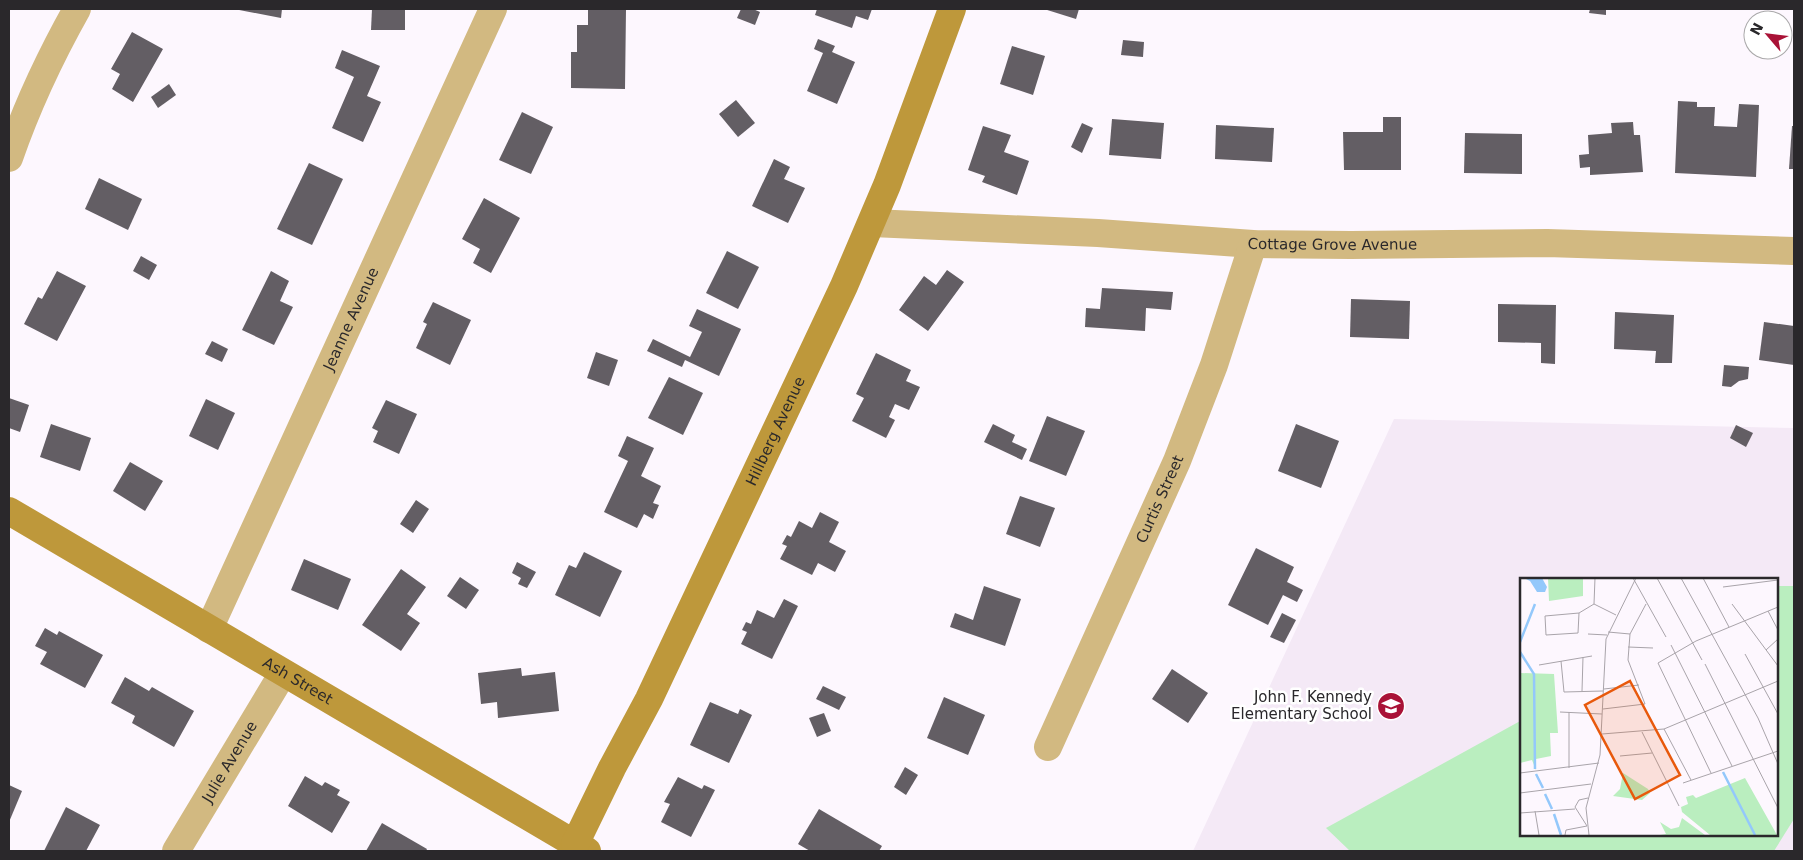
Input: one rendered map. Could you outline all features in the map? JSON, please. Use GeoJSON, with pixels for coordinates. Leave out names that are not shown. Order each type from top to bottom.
{"type":"FeatureCollection","features":[{"type":"Feature","properties":{"kind":"street"},"geometry":{"type":"LineString","coordinates":[[9,158],[19,127],[38,83],[77,9]]}},
{"type":"Feature","properties":{"kind":"street","name":"Jeanne Avenue"},"geometry":{"type":"LineString","coordinates":[[209,629],[493,9]]}},
{"type":"Feature","properties":{"kind":"street","name":"Hillberg Avenue"},"geometry":{"type":"LineString","coordinates":[[581,848],[612,768],[649,699],[684,626],[872,223],[952,9]]}},
{"type":"Feature","properties":{"kind":"street","name":"Cottage Grove Avenue"},"geometry":{"type":"LineString","coordinates":[[872,223],[1098,233],[1253,244],[1548,243],[1794,251]]}},
{"type":"Feature","properties":{"kind":"street","name":"Curtis Street"},"geometry":{"type":"LineString","coordinates":[[1048,747],[1177,461],[1214,365],[1253,244]]}},
{"type":"Feature","properties":{"kind":"street","name":"Ash Street"},"geometry":{"type":"LineString","coordinates":[[9,511],[581,848]]}},
{"type":"Feature","properties":{"kind":"street","name":"Julie Avenue"},"geometry":{"type":"LineString","coordinates":[[176,851],[283,673]]}},
{"type":"Feature","properties":{"kind":"shaded area","name":"John F. Kennedy Elementary School"},"geometry":{"type":"Polygon","coordinates":[[[1394,419],[1794,428],[1794,851],[1193,851],[1394,419]]]}},
{"type":"Feature","properties":{"kind":"green space"},"geometry":{"type":"Polygon","coordinates":[[[1778,586],[1794,586],[1794,819],[1774,851],[1350,851],[1326,828],[1520,721],[1520,835],[1778,835],[1778,586]]]}},
{"type":"Feature","properties":{"kind":"building"},"geometry":{"type":"Polygon","coordinates":[[[234,9],[282,9],[281,18],[234,9]]]}},
{"type":"Feature","properties":{"kind":"building"},"geometry":{"type":"Polygon","coordinates":[[[372,9],[405,9],[405,30],[371,30],[372,9]]]}},
{"type":"Feature","properties":{"kind":"building"},"geometry":{"type":"Polygon","coordinates":[[[588,9],[626,9],[625,89],[571,88],[571,52],[577,52],[577,25],[588,25],[588,9]]]}},
{"type":"Feature","properties":{"kind":"building"},"geometry":{"type":"Polygon","coordinates":[[[741,9],[753,9],[760,12],[755,25],[737,18],[741,9]]]}},
{"type":"Feature","properties":{"kind":"building"},"geometry":{"type":"Polygon","coordinates":[[[817,9],[872,9],[868,20],[856,16],[852,28],[815,15],[817,9]]]}},
{"type":"Feature","properties":{"kind":"building"},"geometry":{"type":"Polygon","coordinates":[[[1044,9],[1079,9],[1076,19],[1044,9]]]}},
{"type":"Feature","properties":{"kind":"building"},"geometry":{"type":"Polygon","coordinates":[[[1590,9],[1606,9],[1606,15],[1589,13],[1590,9]]]}},
{"type":"Feature","properties":{"kind":"building"},"geometry":{"type":"Polygon","coordinates":[[[132,32],[163,49],[133,102],[112,89],[120,74],[111,69],[132,32]]]}},
{"type":"Feature","properties":{"kind":"building"},"geometry":{"type":"Polygon","coordinates":[[[818,39],[835,46],[832,52],[855,62],[837,104],[807,91],[823,53],[814,49],[818,39]]]}},
{"type":"Feature","properties":{"kind":"building"},"geometry":{"type":"Polygon","coordinates":[[[1123,40],[1144,42],[1143,57],[1121,55],[1123,40]]]}},
{"type":"Feature","properties":{"kind":"building"},"geometry":{"type":"Polygon","coordinates":[[[1012,46],[1045,56],[1033,95],[1000,84],[1012,46]]]}},
{"type":"Feature","properties":{"kind":"building"},"geometry":{"type":"Polygon","coordinates":[[[342,50],[380,66],[367,96],[381,102],[363,142],[332,128],[354,77],[335,68],[342,50]]]}},
{"type":"Feature","properties":{"kind":"building"},"geometry":{"type":"Polygon","coordinates":[[[169,84],[176,95],[158,108],[151,97],[169,84]]]}},
{"type":"Feature","properties":{"kind":"building"},"geometry":{"type":"Polygon","coordinates":[[[736,100],[755,123],[738,137],[719,114],[736,100]]]}},
{"type":"Feature","properties":{"kind":"building"},"geometry":{"type":"Polygon","coordinates":[[[1678,101],[1697,102],[1697,107],[1715,107],[1714,126],[1737,127],[1739,104],[1759,105],[1756,177],[1675,173],[1678,101]]]}},
{"type":"Feature","properties":{"kind":"building"},"geometry":{"type":"Polygon","coordinates":[[[522,112],[553,127],[531,174],[499,160],[522,112]]]}},
{"type":"Feature","properties":{"kind":"building"},"geometry":{"type":"Polygon","coordinates":[[[1383,117],[1401,117],[1401,170],[1344,170],[1343,132],[1383,132],[1383,117]]]}},
{"type":"Feature","properties":{"kind":"building"},"geometry":{"type":"Polygon","coordinates":[[[1112,119],[1164,123],[1161,159],[1109,155],[1112,119]]]}},
{"type":"Feature","properties":{"kind":"building"},"geometry":{"type":"Polygon","coordinates":[[[1633,122],[1634,135],[1640,135],[1643,172],[1590,175],[1590,167],[1580,168],[1579,155],[1589,154],[1588,135],[1612,133],[1611,123],[1633,122]]]}},
{"type":"Feature","properties":{"kind":"building"},"geometry":{"type":"Polygon","coordinates":[[[1082,123],[1093,128],[1082,153],[1071,147],[1082,123]]]}},
{"type":"Feature","properties":{"kind":"building"},"geometry":{"type":"Polygon","coordinates":[[[1216,125],[1274,128],[1272,162],[1215,159],[1216,125]]]}},
{"type":"Feature","properties":{"kind":"building"},"geometry":{"type":"Polygon","coordinates":[[[983,126],[1011,135],[1004,152],[1029,161],[1017,195],[982,182],[985,176],[968,170],[983,126]]]}},
{"type":"Feature","properties":{"kind":"building"},"geometry":{"type":"Polygon","coordinates":[[[1792,126],[1794,126],[1794,169],[1789,169],[1792,126]]]}},
{"type":"Feature","properties":{"kind":"building"},"geometry":{"type":"Polygon","coordinates":[[[1465,133],[1522,134],[1522,174],[1464,173],[1465,133]]]}},
{"type":"Feature","properties":{"kind":"building"},"geometry":{"type":"Polygon","coordinates":[[[774,159],[790,167],[784,179],[805,188],[788,223],[752,206],[774,159]]]}},
{"type":"Feature","properties":{"kind":"building"},"geometry":{"type":"Polygon","coordinates":[[[309,163],[343,179],[312,245],[277,229],[309,163]]]}},
{"type":"Feature","properties":{"kind":"building"},"geometry":{"type":"Polygon","coordinates":[[[99,178],[142,199],[128,230],[85,209],[99,178]]]}},
{"type":"Feature","properties":{"kind":"building"},"geometry":{"type":"Polygon","coordinates":[[[484,198],[520,218],[491,273],[473,263],[480,249],[462,239],[484,198]]]}},
{"type":"Feature","properties":{"kind":"building"},"geometry":{"type":"Polygon","coordinates":[[[727,251],[759,267],[738,309],[706,293],[727,251]]]}},
{"type":"Feature","properties":{"kind":"building"},"geometry":{"type":"Polygon","coordinates":[[[141,256],[157,265],[149,280],[133,271],[141,256]]]}},
{"type":"Feature","properties":{"kind":"building"},"geometry":{"type":"Polygon","coordinates":[[[947,270],[964,282],[928,331],[899,310],[924,276],[936,285],[947,270]]]}},
{"type":"Feature","properties":{"kind":"building"},"geometry":{"type":"Polygon","coordinates":[[[57,271],[86,286],[57,341],[24,324],[38,297],[42,299],[57,271]]]}},
{"type":"Feature","properties":{"kind":"building"},"geometry":{"type":"Polygon","coordinates":[[[271,271],[289,281],[280,301],[293,307],[274,345],[242,330],[271,271]]]}},
{"type":"Feature","properties":{"kind":"building"},"geometry":{"type":"Polygon","coordinates":[[[1102,288],[1173,292],[1171,310],[1146,308],[1145,331],[1085,327],[1086,308],[1100,309],[1102,288]]]}},
{"type":"Feature","properties":{"kind":"building"},"geometry":{"type":"Polygon","coordinates":[[[1351,299],[1410,301],[1409,339],[1350,337],[1351,299]]]}},
{"type":"Feature","properties":{"kind":"building"},"geometry":{"type":"Polygon","coordinates":[[[433,302],[471,320],[450,365],[416,348],[427,324],[423,322],[433,302]]]}},
{"type":"Feature","properties":{"kind":"building"},"geometry":{"type":"Polygon","coordinates":[[[1498,304],[1556,305],[1555,364],[1541,363],[1541,343],[1498,342],[1498,304]]]}},
{"type":"Feature","properties":{"kind":"building"},"geometry":{"type":"Polygon","coordinates":[[[697,309],[741,329],[719,376],[685,360],[682,367],[647,351],[653,339],[690,357],[702,332],[689,326],[697,309]]]}},
{"type":"Feature","properties":{"kind":"building"},"geometry":{"type":"Polygon","coordinates":[[[1615,312],[1674,315],[1672,363],[1655,363],[1656,351],[1614,349],[1615,312]]]}},
{"type":"Feature","properties":{"kind":"building"},"geometry":{"type":"Polygon","coordinates":[[[1764,322],[1794,326],[1794,365],[1759,360],[1764,322]]]}},
{"type":"Feature","properties":{"kind":"building"},"geometry":{"type":"Polygon","coordinates":[[[212,341],[228,349],[222,362],[205,354],[212,341]]]}},
{"type":"Feature","properties":{"kind":"building"},"geometry":{"type":"Polygon","coordinates":[[[596,352],[618,360],[609,386],[587,378],[596,352]]]}},
{"type":"Feature","properties":{"kind":"building"},"geometry":{"type":"Polygon","coordinates":[[[876,353],[911,370],[906,381],[920,387],[909,410],[895,404],[889,417],[895,420],[886,438],[852,421],[864,398],[856,394],[876,353]]]}},
{"type":"Feature","properties":{"kind":"building"},"geometry":{"type":"Polygon","coordinates":[[[1724,365],[1749,367],[1748,379],[1739,381],[1731,387],[1722,386],[1724,365]]]}},
{"type":"Feature","properties":{"kind":"building"},"geometry":{"type":"Polygon","coordinates":[[[669,377],[703,393],[683,435],[648,418],[669,377]]]}},
{"type":"Feature","properties":{"kind":"building"},"geometry":{"type":"Polygon","coordinates":[[[9,398],[29,405],[20,432],[9,428],[9,398]]]}},
{"type":"Feature","properties":{"kind":"building"},"geometry":{"type":"Polygon","coordinates":[[[206,399],[235,413],[218,450],[189,436],[206,399]]]}},
{"type":"Feature","properties":{"kind":"building"},"geometry":{"type":"Polygon","coordinates":[[[386,400],[417,414],[399,454],[373,442],[378,431],[372,428],[386,400]]]}},
{"type":"Feature","properties":{"kind":"building"},"geometry":{"type":"Polygon","coordinates":[[[1047,416],[1085,431],[1066,476],[1029,461],[1047,416]]]}},
{"type":"Feature","properties":{"kind":"building"},"geometry":{"type":"Polygon","coordinates":[[[51,424],[91,438],[80,471],[40,457],[51,424]]]}},
{"type":"Feature","properties":{"kind":"building"},"geometry":{"type":"Polygon","coordinates":[[[993,424],[1015,435],[1012,442],[1027,449],[1022,460],[984,442],[993,424]]]}},
{"type":"Feature","properties":{"kind":"building"},"geometry":{"type":"Polygon","coordinates":[[[1296,424],[1339,441],[1321,488],[1278,471],[1296,424]]]}},
{"type":"Feature","properties":{"kind":"building"},"geometry":{"type":"Polygon","coordinates":[[[1736,425],[1753,433],[1746,447],[1730,438],[1736,425]]]}},
{"type":"Feature","properties":{"kind":"building"},"geometry":{"type":"Polygon","coordinates":[[[627,436],[654,448],[641,476],[661,486],[653,503],[659,505],[653,519],[644,514],[637,528],[604,512],[628,461],[618,456],[627,436]]]}},
{"type":"Feature","properties":{"kind":"building"},"geometry":{"type":"Polygon","coordinates":[[[130,462],[163,481],[145,511],[113,491],[130,462]]]}},
{"type":"Feature","properties":{"kind":"building"},"geometry":{"type":"Polygon","coordinates":[[[1020,496],[1055,508],[1040,547],[1006,534],[1020,496]]]}},
{"type":"Feature","properties":{"kind":"building"},"geometry":{"type":"Polygon","coordinates":[[[416,500],[429,509],[413,533],[400,524],[416,500]]]}},
{"type":"Feature","properties":{"kind":"building"},"geometry":{"type":"Polygon","coordinates":[[[820,512],[839,522],[829,542],[846,551],[835,572],[818,563],[812,575],[780,559],[787,546],[782,544],[787,535],[791,537],[799,521],[812,528],[820,512]]]}},
{"type":"Feature","properties":{"kind":"building"},"geometry":{"type":"Polygon","coordinates":[[[1256,548],[1294,567],[1287,582],[1303,590],[1297,602],[1283,595],[1268,625],[1228,605],[1256,548]]]}},
{"type":"Feature","properties":{"kind":"building"},"geometry":{"type":"Polygon","coordinates":[[[584,552],[622,571],[600,617],[555,595],[569,565],[576,568],[584,552]]]}},
{"type":"Feature","properties":{"kind":"building"},"geometry":{"type":"Polygon","coordinates":[[[304,559],[351,579],[338,610],[291,590],[304,559]]]}},
{"type":"Feature","properties":{"kind":"building"},"geometry":{"type":"Polygon","coordinates":[[[517,562],[536,572],[527,588],[518,584],[521,578],[512,573],[517,562]]]}},
{"type":"Feature","properties":{"kind":"building"},"geometry":{"type":"Polygon","coordinates":[[[401,569],[426,587],[407,614],[420,623],[401,651],[362,625],[401,569]]]}},
{"type":"Feature","properties":{"kind":"building"},"geometry":{"type":"Polygon","coordinates":[[[460,577],[479,590],[466,609],[447,596],[460,577]]]}},
{"type":"Feature","properties":{"kind":"building"},"geometry":{"type":"Polygon","coordinates":[[[984,586],[1021,599],[1005,646],[950,627],[955,613],[973,620],[984,586]]]}},
{"type":"Feature","properties":{"kind":"building"},"geometry":{"type":"Polygon","coordinates":[[[784,599],[798,606],[772,659],[741,644],[747,632],[742,630],[746,622],[751,624],[757,610],[774,618],[784,599]]]}},
{"type":"Feature","properties":{"kind":"building"},"geometry":{"type":"Polygon","coordinates":[[[1282,613],[1296,620],[1284,643],[1270,637],[1282,613]]]}},
{"type":"Feature","properties":{"kind":"building"},"geometry":{"type":"Polygon","coordinates":[[[45,628],[57,635],[59,631],[103,655],[85,688],[40,664],[47,652],[35,646],[45,628]]]}},
{"type":"Feature","properties":{"kind":"building"},"geometry":{"type":"Polygon","coordinates":[[[521,668],[522,676],[555,672],[559,711],[498,718],[497,702],[481,704],[478,673],[521,668]]]}},
{"type":"Feature","properties":{"kind":"building"},"geometry":{"type":"Polygon","coordinates":[[[1172,669],[1208,693],[1188,723],[1152,699],[1172,669]]]}},
{"type":"Feature","properties":{"kind":"building"},"geometry":{"type":"Polygon","coordinates":[[[125,677],[149,691],[152,687],[194,711],[174,747],[132,723],[135,716],[111,703],[125,677]]]}},
{"type":"Feature","properties":{"kind":"building"},"geometry":{"type":"Polygon","coordinates":[[[823,686],[846,697],[839,710],[816,699],[823,686]]]}},
{"type":"Feature","properties":{"kind":"building"},"geometry":{"type":"Polygon","coordinates":[[[944,697],[985,715],[968,755],[927,738],[944,697]]]}},
{"type":"Feature","properties":{"kind":"building"},"geometry":{"type":"Polygon","coordinates":[[[710,702],[738,714],[740,709],[752,715],[729,763],[690,745],[710,702]]]}},
{"type":"Feature","properties":{"kind":"building"},"geometry":{"type":"Polygon","coordinates":[[[824,713],[831,731],[817,737],[809,718],[824,713]]]}},
{"type":"Feature","properties":{"kind":"building"},"geometry":{"type":"Polygon","coordinates":[[[905,767],[918,775],[906,795],[894,787],[905,767]]]}},
{"type":"Feature","properties":{"kind":"building"},"geometry":{"type":"Polygon","coordinates":[[[305,776],[322,786],[325,782],[340,790],[337,795],[350,802],[332,833],[288,806],[305,776]]]}},
{"type":"Feature","properties":{"kind":"building"},"geometry":{"type":"Polygon","coordinates":[[[678,777],[702,789],[704,785],[715,790],[691,837],[661,822],[670,804],[664,802],[678,777]]]}},
{"type":"Feature","properties":{"kind":"building"},"geometry":{"type":"Polygon","coordinates":[[[9,785],[22,791],[9,822],[9,785]]]}},
{"type":"Feature","properties":{"kind":"building"},"geometry":{"type":"Polygon","coordinates":[[[66,807],[100,825],[86,851],[44,851],[66,807]]]}},
{"type":"Feature","properties":{"kind":"building"},"geometry":{"type":"Polygon","coordinates":[[[819,809],[882,846],[879,851],[810,851],[798,844],[819,809]]]}},
{"type":"Feature","properties":{"kind":"building"},"geometry":{"type":"Polygon","coordinates":[[[382,823],[427,849],[426,851],[366,851],[382,823]]]}},
{"type":"Feature","properties":{"kind":"place","name":"John F. Kennedy Elementary School"},"geometry":{"type":"Point","coordinates":[1391,706]}}]}
